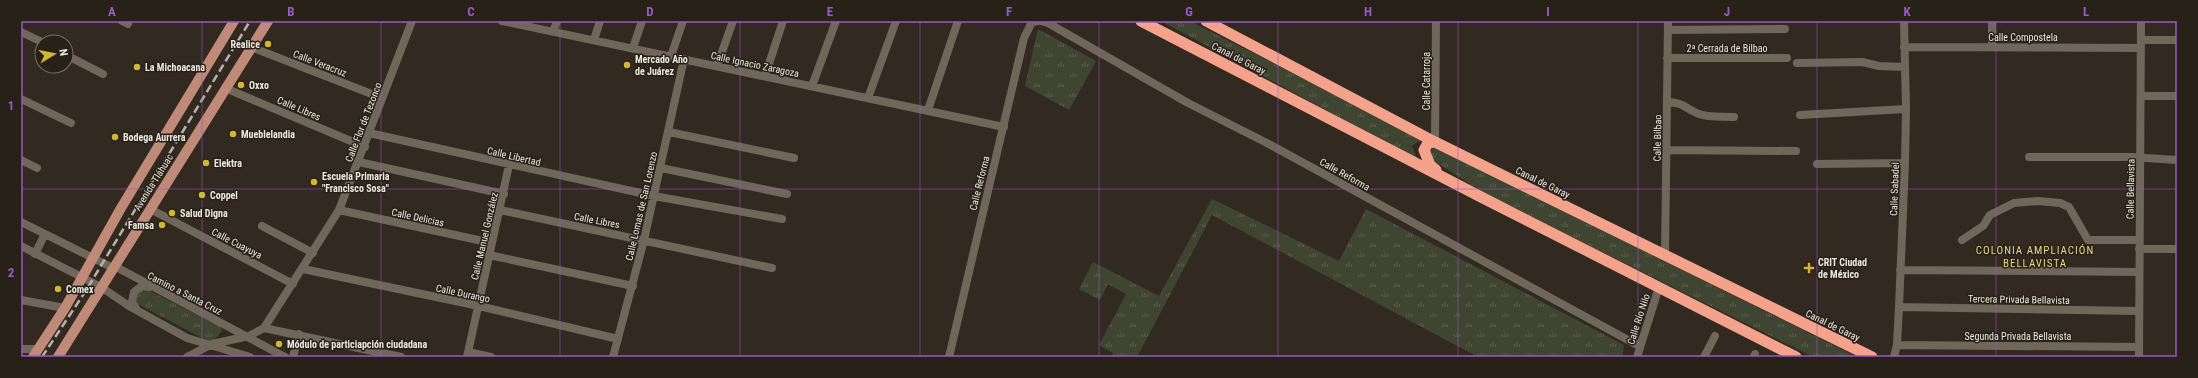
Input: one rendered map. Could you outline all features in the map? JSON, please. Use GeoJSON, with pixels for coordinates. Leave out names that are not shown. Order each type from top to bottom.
{"type":"FeatureCollection","features":[{"type":"Feature","properties":{"kind":"highway","name":"Canal de Garay"},"geometry":{"type":"LineString","coordinates":[[1141,21],[1796,357]]}},
{"type":"Feature","properties":{"kind":"highway","name":"Canal de Garay"},"geometry":{"type":"LineString","coordinates":[[1206,21],[1436,142],[1872,357]]}},
{"type":"Feature","properties":{"kind":"highway"},"geometry":{"type":"LineString","coordinates":[[1436,142],[1428,143],[1424,150],[1425,157],[1430,165],[1454,182]]}},
{"type":"Feature","properties":{"kind":"main road","name":"Avenida Tláhuac"},"geometry":{"type":"LineString","coordinates":[[36,353],[82,278],[121,208],[234,21]]}},
{"type":"Feature","properties":{"kind":"main road","name":"Avenida Tláhuac"},"geometry":{"type":"LineString","coordinates":[[58,357],[268,21]]}},
{"type":"Feature","properties":{"kind":"street","name":"Calle Flor de Tezonco"},"geometry":{"type":"LineString","coordinates":[[264,328],[303,269],[339,210],[359,162],[412,21]]}},
{"type":"Feature","properties":{"kind":"street","name":"Calle Ignacio Zaragoza"},"geometry":{"type":"LineString","coordinates":[[502,21],[517,22],[554,32],[1004,126]]}},
{"type":"Feature","properties":{"kind":"street"},"geometry":{"type":"LineString","coordinates":[[554,32],[557,21]]}},
{"type":"Feature","properties":{"kind":"street"},"geometry":{"type":"LineString","coordinates":[[594,40],[600,21]]}},
{"type":"Feature","properties":{"kind":"street"},"geometry":{"type":"LineString","coordinates":[[632,48],[642,21]]}},
{"type":"Feature","properties":{"kind":"street"},"geometry":{"type":"LineString","coordinates":[[671,56],[683,21]]}},
{"type":"Feature","properties":{"kind":"street"},"geometry":{"type":"LineString","coordinates":[[717,66],[733,21]]}},
{"type":"Feature","properties":{"kind":"street"},"geometry":{"type":"LineString","coordinates":[[765,76],[783,21]]}},
{"type":"Feature","properties":{"kind":"street"},"geometry":{"type":"LineString","coordinates":[[812,86],[836,21]]}},
{"type":"Feature","properties":{"kind":"street"},"geometry":{"type":"LineString","coordinates":[[868,98],[896,21]]}},
{"type":"Feature","properties":{"kind":"street"},"geometry":{"type":"LineString","coordinates":[[928,110],[958,21]]}},
{"type":"Feature","properties":{"kind":"street","name":"Calle Reforma"},"geometry":{"type":"LineString","coordinates":[[949,357],[1024,38],[1032,22],[1039,21],[1048,23],[1188,102],[1267,143],[1639,346]]}},
{"type":"Feature","properties":{"kind":"street","name":"Calle Catarroja"},"geometry":{"type":"LineString","coordinates":[[1436,21],[1436,142]]}},
{"type":"Feature","properties":{"kind":"street","name":"Calle Bilbao"},"geometry":{"type":"LineString","coordinates":[[1665,256],[1668,21]]}},
{"type":"Feature","properties":{"kind":"street","name":"Calle Sabadel"},"geometry":{"type":"LineString","coordinates":[[1894,357],[1897,345],[1905,163],[1906,109],[1904,21]]}},
{"type":"Feature","properties":{"kind":"street"},"geometry":{"type":"LineString","coordinates":[[1992,21],[1992,46]]}},
{"type":"Feature","properties":{"kind":"street","name":"Calle Bellavista"},"geometry":{"type":"LineString","coordinates":[[2139,357],[2138,240],[2141,21]]}},
{"type":"Feature","properties":{"kind":"street"},"geometry":{"type":"LineString","coordinates":[[1668,30],[1785,29]]}},
{"type":"Feature","properties":{"kind":"street"},"geometry":{"type":"LineString","coordinates":[[21,32],[34,38]]}},
{"type":"Feature","properties":{"kind":"street","name":"Calle Compostela"},"geometry":{"type":"LineString","coordinates":[[1904,47],[2141,44],[2177,40]]}},
{"type":"Feature","properties":{"kind":"street","name":"Calle Veracruz"},"geometry":{"type":"LineString","coordinates":[[251,47],[382,98]]}},
{"type":"Feature","properties":{"kind":"street","name":"2ª Cerrada de Bilbao"},"geometry":{"type":"LineString","coordinates":[[1667,58],[1787,58]]}},
{"type":"Feature","properties":{"kind":"street"},"geometry":{"type":"LineString","coordinates":[[74,59],[103,74]]}},
{"type":"Feature","properties":{"kind":"street","name":"Calle Lomas de San Lorenzo"},"geometry":{"type":"LineString","coordinates":[[613,357],[644,240],[684,59]]}},
{"type":"Feature","properties":{"kind":"street"},"geometry":{"type":"LineString","coordinates":[[1798,63],[1862,62],[1879,66],[1905,67]]}},
{"type":"Feature","properties":{"kind":"street","name":"Calle Libres"},"geometry":{"type":"LineString","coordinates":[[225,88],[364,147]]}},
{"type":"Feature","properties":{"kind":"street"},"geometry":{"type":"LineString","coordinates":[[2141,96],[2177,96]]}},
{"type":"Feature","properties":{"kind":"street"},"geometry":{"type":"LineString","coordinates":[[21,99],[71,123]]}},
{"type":"Feature","properties":{"kind":"street"},"geometry":{"type":"LineString","coordinates":[[1667,102],[1682,103],[1694,111],[1706,116],[1734,117]]}},
{"type":"Feature","properties":{"kind":"street"},"geometry":{"type":"LineString","coordinates":[[1800,115],[1906,109]]}},
{"type":"Feature","properties":{"kind":"street"},"geometry":{"type":"LineString","coordinates":[[669,132],[794,158]]}},
{"type":"Feature","properties":{"kind":"street","name":"Calle Libertad"},"geometry":{"type":"LineString","coordinates":[[369,133],[654,196],[782,219]]}},
{"type":"Feature","properties":{"kind":"street"},"geometry":{"type":"LineString","coordinates":[[1666,150],[1796,151]]}},
{"type":"Feature","properties":{"kind":"street"},"geometry":{"type":"LineString","coordinates":[[2029,157],[2140,157],[2177,160]]}},
{"type":"Feature","properties":{"kind":"street"},"geometry":{"type":"LineString","coordinates":[[21,160],[37,168]]}},
{"type":"Feature","properties":{"kind":"street"},"geometry":{"type":"LineString","coordinates":[[359,162],[504,194]]}},
{"type":"Feature","properties":{"kind":"street"},"geometry":{"type":"LineString","coordinates":[[1817,164],[1905,163]]}},
{"type":"Feature","properties":{"kind":"street","name":"Calle Manuel González"},"geometry":{"type":"LineString","coordinates":[[468,354],[489,255],[504,194],[509,165]]}},
{"type":"Feature","properties":{"kind":"street"},"geometry":{"type":"LineString","coordinates":[[661,168],[786,194]]}},
{"type":"Feature","properties":{"kind":"street"},"geometry":{"type":"LineString","coordinates":[[1962,240],[1983,226],[1990,215],[2014,203],[2038,201],[2060,203],[2070,207],[2088,240],[2138,240]]}},
{"type":"Feature","properties":{"kind":"street","name":"Calle Cuayuya"},"geometry":{"type":"LineString","coordinates":[[150,209],[293,284]]}},
{"type":"Feature","properties":{"kind":"street","name":"Calle Delicias"},"geometry":{"type":"LineString","coordinates":[[339,210],[492,243]]}},
{"type":"Feature","properties":{"kind":"street","name":"Calle Libres"},"geometry":{"type":"LineString","coordinates":[[500,210],[772,268]]}},
{"type":"Feature","properties":{"kind":"street","name":"Camino a Santa Cruz"},"geometry":{"type":"LineString","coordinates":[[21,222],[113,268],[118,268],[249,336],[257,343],[285,357]]}},
{"type":"Feature","properties":{"kind":"street"},"geometry":{"type":"LineString","coordinates":[[262,226],[313,253]]}},
{"type":"Feature","properties":{"kind":"street"},"geometry":{"type":"LineString","coordinates":[[35,254],[45,234]]}},
{"type":"Feature","properties":{"kind":"street"},"geometry":{"type":"LineString","coordinates":[[21,246],[101,287],[138,311],[196,342],[212,344],[250,357]]}},
{"type":"Feature","properties":{"kind":"street"},"geometry":{"type":"LineString","coordinates":[[2139,249],[2177,249]]}},
{"type":"Feature","properties":{"kind":"street"},"geometry":{"type":"LineString","coordinates":[[489,255],[632,286]]}},
{"type":"Feature","properties":{"kind":"street","name":"Calle Durango"},"geometry":{"type":"LineString","coordinates":[[303,269],[479,306],[618,339]]}},
{"type":"Feature","properties":{"kind":"street"},"geometry":{"type":"LineString","coordinates":[[1900,270],[2139,272]]}},
{"type":"Feature","properties":{"kind":"street"},"geometry":{"type":"LineString","coordinates":[[138,311],[132,302],[134,292],[142,286],[153,287]]}},
{"type":"Feature","properties":{"kind":"street","name":"Calle Río Nilo"},"geometry":{"type":"LineString","coordinates":[[1637,357],[1639,346],[1659,287]]}},
{"type":"Feature","properties":{"kind":"street"},"geometry":{"type":"LineString","coordinates":[[21,300],[64,308]]}},
{"type":"Feature","properties":{"kind":"street","name":"Tercera Privada Bellavista"},"geometry":{"type":"LineString","coordinates":[[1899,307],[2139,311]]}},
{"type":"Feature","properties":{"kind":"street"},"geometry":{"type":"LineString","coordinates":[[187,357],[212,344],[249,336],[264,328],[299,334],[401,357]]}},
{"type":"Feature","properties":{"kind":"street"},"geometry":{"type":"LineString","coordinates":[[293,357],[299,334]]}},
{"type":"Feature","properties":{"kind":"street"},"geometry":{"type":"LineString","coordinates":[[1704,357],[1715,336]]}},
{"type":"Feature","properties":{"kind":"street","name":"Segunda Privada Bellavista"},"geometry":{"type":"LineString","coordinates":[[1897,345],[2138,347]]}},
{"type":"Feature","properties":{"kind":"street"},"geometry":{"type":"LineString","coordinates":[[21,350],[36,353]]}},
{"type":"Feature","properties":{"kind":"street"},"geometry":{"type":"LineString","coordinates":[[468,354],[491,357]]}},
{"type":"Feature","properties":{"kind":"green space"},"geometry":{"type":"Polygon","coordinates":[[[1161,21],[1190,21],[1427,141],[1418,142],[1412,146],[1417,159],[1161,21]]]}},
{"type":"Feature","properties":{"kind":"green space"},"geometry":{"type":"Polygon","coordinates":[[[1038,29],[1096,61],[1069,110],[1025,86],[1038,29]]]}},
{"type":"Feature","properties":{"kind":"green space"},"geometry":{"type":"Polygon","coordinates":[[[1434,147],[1857,357],[1813,357],[1486,194],[1428,157],[1429,151],[1434,147]]]}},
{"type":"Feature","properties":{"kind":"green space"},"geometry":{"type":"Polygon","coordinates":[[[1212,199],[1339,261],[1366,209],[1624,345],[1622,357],[1478,357],[1212,215],[1137,357],[1111,357],[1113,353],[1099,345],[1126,294],[1108,284],[1100,300],[1079,289],[1093,262],[1159,296],[1212,199]]]}},
{"type":"Feature","properties":{"kind":"green space"},"geometry":{"type":"Polygon","coordinates":[[[144,288],[221,327],[222,331],[214,340],[208,341],[136,303],[134,296],[144,288]]]}},
{"type":"Feature","properties":{"kind":"railway"},"geometry":{"type":"LineString","coordinates":[[42,357],[85,292],[250,21]]}},
{"type":"Feature","properties":{"kind":"place","name":"Realice"},"geometry":{"type":"Point","coordinates":[268,44]}},
{"type":"Feature","properties":{"kind":"place","name":"Mercado Año de Juárez"},"geometry":{"type":"Point","coordinates":[627,65]}},
{"type":"Feature","properties":{"kind":"place","name":"La Michoacana"},"geometry":{"type":"Point","coordinates":[137,67]}},
{"type":"Feature","properties":{"kind":"place","name":"Oxxo"},"geometry":{"type":"Point","coordinates":[241,85]}},
{"type":"Feature","properties":{"kind":"place","name":"Mueblelandia"},"geometry":{"type":"Point","coordinates":[233,134]}},
{"type":"Feature","properties":{"kind":"place","name":"Bodega Aurrera"},"geometry":{"type":"Point","coordinates":[115,137]}},
{"type":"Feature","properties":{"kind":"place","name":"Elektra"},"geometry":{"type":"Point","coordinates":[206,163]}},
{"type":"Feature","properties":{"kind":"place","name":"Escuela Primaria \"Francisco Sosa\""},"geometry":{"type":"Point","coordinates":[314,182]}},
{"type":"Feature","properties":{"kind":"place","name":"Coppel"},"geometry":{"type":"Point","coordinates":[202,195]}},
{"type":"Feature","properties":{"kind":"place","name":"Salud Digna"},"geometry":{"type":"Point","coordinates":[172,213]}},
{"type":"Feature","properties":{"kind":"place","name":"Famsa"},"geometry":{"type":"Point","coordinates":[162,225]}},
{"type":"Feature","properties":{"kind":"place","name":"CRIT Ciudad de México"},"geometry":{"type":"Point","coordinates":[1809,268]}},
{"type":"Feature","properties":{"kind":"place","name":"Comex"},"geometry":{"type":"Point","coordinates":[58,289]}},
{"type":"Feature","properties":{"kind":"place","name":"Módulo de particiapción ciudadana"},"geometry":{"type":"Point","coordinates":[279,344]}},
{"type":"Feature","properties":{"kind":"district","name":"COLONIA AMPLIACIÓN BELLAVISTA"},"geometry":{"type":"Point","coordinates":[2035,256]}}]}
